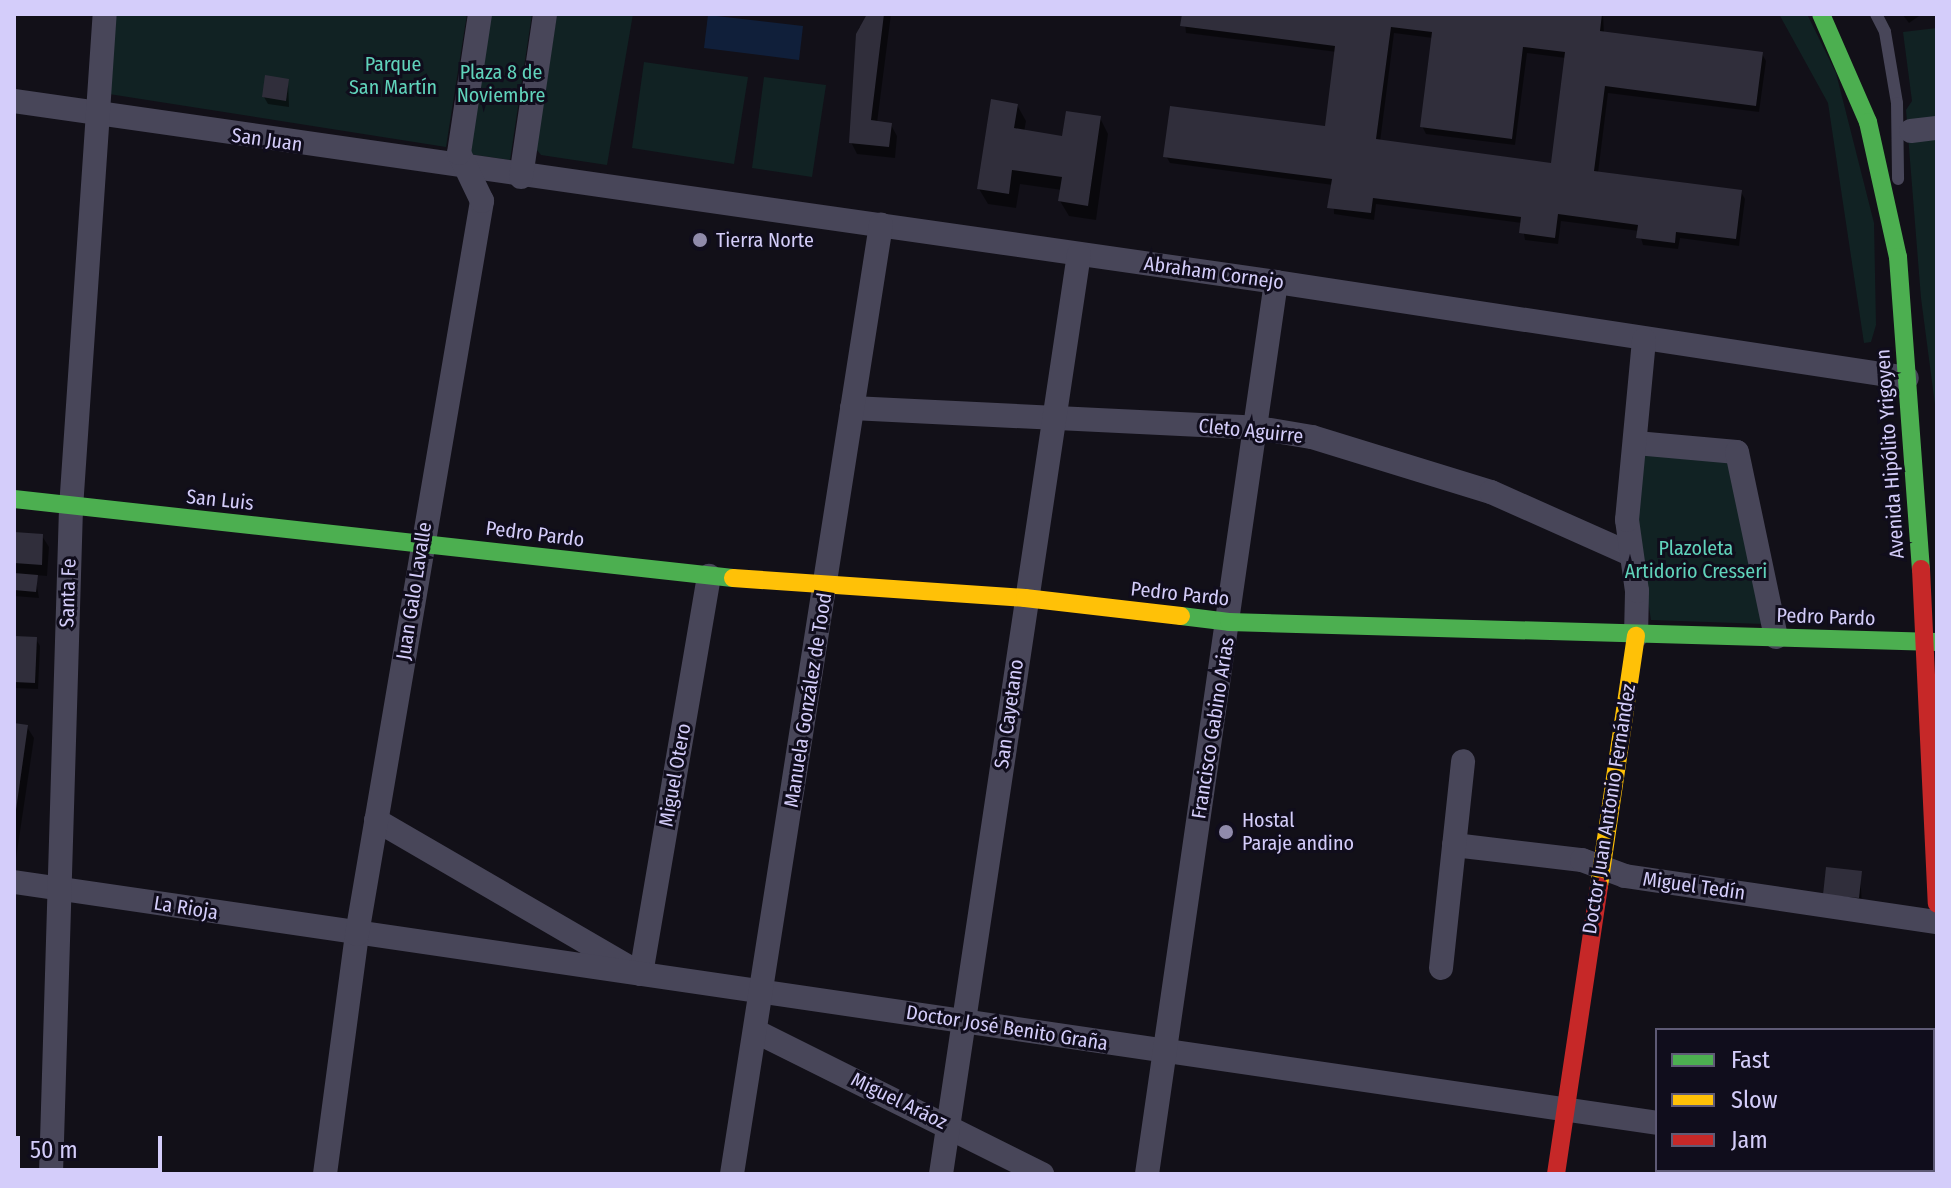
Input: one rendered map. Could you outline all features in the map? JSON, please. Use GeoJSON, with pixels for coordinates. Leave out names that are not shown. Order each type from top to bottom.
{"type":"FeatureCollection","features":[{"type":"Feature","properties":{"kind":"main road","name":"Avenida Hipólito Yrigoyen"},"geometry":{"type":"LineString","coordinates":[[1821,14],[1868,122],[1898,257],[1931,642],[1937,904]]}},
{"type":"Feature","properties":{"kind":"main road","name":"San Luis"},"geometry":{"type":"LineString","coordinates":[[14,499],[71,508],[421,543]]}},
{"type":"Feature","properties":{"kind":"main road","name":"Pedro Pardo"},"geometry":{"type":"LineString","coordinates":[[421,543],[709,576],[1025,598],[1229,622],[1636,636],[1931,642]]}},
{"type":"Feature","properties":{"kind":"main road","name":"Doctor Juan Antonio Fernández"},"geometry":{"type":"LineString","coordinates":[[1556,1174],[1636,636]]}},
{"type":"Feature","properties":{"kind":"street","name":"Santa Fe"},"geometry":{"type":"LineString","coordinates":[[51,1174],[71,508],[105,14]]}},
{"type":"Feature","properties":{"kind":"street","name":"Juan Galo Lavalle"},"geometry":{"type":"LineString","coordinates":[[327,1174],[357,934],[421,543],[482,201],[459,153],[480,14]]}},
{"type":"Feature","properties":{"kind":"street"},"geometry":{"type":"LineString","coordinates":[[521,177],[545,14]]}},
{"type":"Feature","properties":{"kind":"street","name":"San Juan"},"geometry":{"type":"LineString","coordinates":[[14,101],[521,177]]}},
{"type":"Feature","properties":{"kind":"street"},"geometry":{"type":"LineString","coordinates":[[1911,131],[1937,128]]}},
{"type":"Feature","properties":{"kind":"street","name":"Abraham Cornejo"},"geometry":{"type":"LineString","coordinates":[[521,177],[1276,282],[1907,378]]}},
{"type":"Feature","properties":{"kind":"street","name":"Manuela González de Tood"},"geometry":{"type":"LineString","coordinates":[[732,1174],[881,225]]}},
{"type":"Feature","properties":{"kind":"street","name":"San Cayetano"},"geometry":{"type":"LineString","coordinates":[[941,1174],[1079,254]]}},
{"type":"Feature","properties":{"kind":"street","name":"Francisco Gabino Arias"},"geometry":{"type":"LineString","coordinates":[[1147,1174],[1258,428],[1276,282]]}},
{"type":"Feature","properties":{"kind":"street","name":"Doctor Juan Antonio Fernández"},"geometry":{"type":"LineString","coordinates":[[1636,636],[1637,591],[1628,553],[1627,520],[1644,340]]}},
{"type":"Feature","properties":{"kind":"street","name":"Cleto Aguirre"},"geometry":{"type":"LineString","coordinates":[[852,408],[1258,428],[1431,471],[1628,553]]}},
{"type":"Feature","properties":{"kind":"street"},"geometry":{"type":"LineString","coordinates":[[1636,443],[1737,452],[1776,637]]}},
{"type":"Feature","properties":{"kind":"street","name":"Miguel Otero"},"geometry":{"type":"LineString","coordinates":[[641,974],[709,576]]}},
{"type":"Feature","properties":{"kind":"street"},"geometry":{"type":"LineString","coordinates":[[1441,968],[1463,761]]}},
{"type":"Feature","properties":{"kind":"street"},"geometry":{"type":"LineString","coordinates":[[376,820],[641,974]]}},
{"type":"Feature","properties":{"kind":"street","name":"Miguel Tedín"},"geometry":{"type":"LineString","coordinates":[[1454,845],[1582,860],[1625,876],[1937,922]]}},
{"type":"Feature","properties":{"kind":"street","name":"La Rioja"},"geometry":{"type":"LineString","coordinates":[[14,882],[357,934]]}},
{"type":"Feature","properties":{"kind":"street","name":"Doctor José Benito Graña"},"geometry":{"type":"LineString","coordinates":[[357,934],[1655,1123]]}},
{"type":"Feature","properties":{"kind":"street","name":"Miguel Aráoz"},"geometry":{"type":"LineString","coordinates":[[755,1031],[949,1124],[1042,1174]]}},
{"type":"Feature","properties":{"kind":"lane"},"geometry":{"type":"LineString","coordinates":[[1876,14],[1885,32],[1897,103],[1898,257]]}},
{"type":"Feature","properties":{"kind":"green space","name":"Parque San Martín"},"geometry":{"type":"Polygon","coordinates":[[[113,14],[467,14],[446,147],[109,94],[113,14]]]}},
{"type":"Feature","properties":{"kind":"green space","name":"Parque San Martín"},"geometry":{"type":"Polygon","coordinates":[[[490,14],[532,14],[510,160],[469,154],[490,14]]]}},
{"type":"Feature","properties":{"kind":"green space"},"geometry":{"type":"Polygon","coordinates":[[[557,14],[633,14],[607,165],[541,155],[536,149],[557,14]]]}},
{"type":"Feature","properties":{"kind":"green space"},"geometry":{"type":"Polygon","coordinates":[[[1779,14],[1807,14],[1836,73],[1874,223],[1876,325],[1871,342],[1864,343],[1828,103],[1779,14]]]}},
{"type":"Feature","properties":{"kind":"green space"},"geometry":{"type":"Polygon","coordinates":[[[1937,28],[1937,420],[1921,298],[1906,110],[1912,101],[1903,32],[1937,28]]]}},
{"type":"Feature","properties":{"kind":"green space"},"geometry":{"type":"Polygon","coordinates":[[[644,62],[748,77],[734,164],[632,148],[644,62]]]}},
{"type":"Feature","properties":{"kind":"green space"},"geometry":{"type":"Polygon","coordinates":[[[764,77],[826,85],[812,177],[752,168],[764,77]]]}},
{"type":"Feature","properties":{"kind":"green space","name":"Plazoleta Artidorio Cresseri"},"geometry":{"type":"Polygon","coordinates":[[[1645,451],[1732,458],[1764,624],[1651,620],[1635,520],[1645,451]]]}},
{"type":"Feature","properties":{"kind":"water"},"geometry":{"type":"Polygon","coordinates":[[[708,15],[803,26],[799,60],[704,48],[708,15]]]}},
{"type":"Feature","properties":{"kind":"building"},"geometry":{"type":"Polygon","coordinates":[[[867,14],[884,14],[871,120],[892,123],[889,147],[849,143],[856,34],[867,14]]]}},
{"type":"Feature","properties":{"kind":"building"},"geometry":{"type":"Polygon","coordinates":[[[1182,14],[1602,14],[1600,31],[1763,52],[1756,106],[1605,86],[1594,171],[1742,190],[1736,239],[1676,232],[1675,243],[1636,238],[1638,225],[1558,214],[1555,238],[1519,233],[1521,217],[1373,198],[1371,213],[1327,208],[1332,179],[1163,157],[1170,106],[1325,126],[1335,46],[1180,26],[1182,14]],[[1391,27],[1376,139],[1551,163],[1565,52],[1523,47],[1512,139],[1420,127],[1432,32],[1391,27]]]}},
{"type":"Feature","properties":{"kind":"building"},"geometry":{"type":"Polygon","coordinates":[[[265,75],[289,79],[286,101],[262,97],[265,75]]]}},
{"type":"Feature","properties":{"kind":"building"},"geometry":{"type":"Polygon","coordinates":[[[991,99],[1018,104],[1014,128],[1062,136],[1066,111],[1101,116],[1088,206],[1058,201],[1062,177],[1012,170],[1009,194],[977,189],[991,99]]]}},
{"type":"Feature","properties":{"kind":"building"},"geometry":{"type":"Polygon","coordinates":[[[14,532],[43,534],[42,565],[14,563],[14,532]]]}},
{"type":"Feature","properties":{"kind":"building"},"geometry":{"type":"Polygon","coordinates":[[[14,573],[38,575],[36,592],[14,590],[14,573]]]}},
{"type":"Feature","properties":{"kind":"building"},"geometry":{"type":"Polygon","coordinates":[[[14,636],[37,637],[35,683],[14,682],[14,636]]]}},
{"type":"Feature","properties":{"kind":"building"},"geometry":{"type":"Polygon","coordinates":[[[14,723],[28,725],[16,810],[14,810],[14,723]]]}},
{"type":"Feature","properties":{"kind":"building"},"geometry":{"type":"Polygon","coordinates":[[[1826,867],[1862,871],[1859,898],[1823,895],[1826,867]]]}},
{"type":"Feature","properties":{"kind":"traffic: fast"},"geometry":{"type":"LineString","coordinates":[[1821,14],[1868,122],[1898,257],[1921,569]]}},
{"type":"Feature","properties":{"kind":"traffic: fast"},"geometry":{"type":"LineString","coordinates":[[14,499],[733,578]]}},
{"type":"Feature","properties":{"kind":"traffic: fast"},"geometry":{"type":"LineString","coordinates":[[1181,616],[1229,622],[1937,642]]}},
{"type":"Feature","properties":{"kind":"traffic: slow"},"geometry":{"type":"LineString","coordinates":[[733,578],[1025,598],[1181,616]]}},
{"type":"Feature","properties":{"kind":"traffic: slow"},"geometry":{"type":"LineString","coordinates":[[1599,886],[1636,636]]}},
{"type":"Feature","properties":{"kind":"traffic: jam"},"geometry":{"type":"LineString","coordinates":[[1921,569],[1937,904]]}},
{"type":"Feature","properties":{"kind":"traffic: jam"},"geometry":{"type":"LineString","coordinates":[[1556,1174],[1599,886]]}},
{"type":"Feature","properties":{"kind":"place","name":"Tierra Norte"},"geometry":{"type":"Point","coordinates":[700,240]}},
{"type":"Feature","properties":{"kind":"place","name":"Hostal Paraje andino"},"geometry":{"type":"Point","coordinates":[1226,832]}},
{"type":"Feature","properties":{"kind":"park label","name":"Plaza 8 de Noviembre"},"geometry":{"type":"Point","coordinates":[501,84]}}]}
